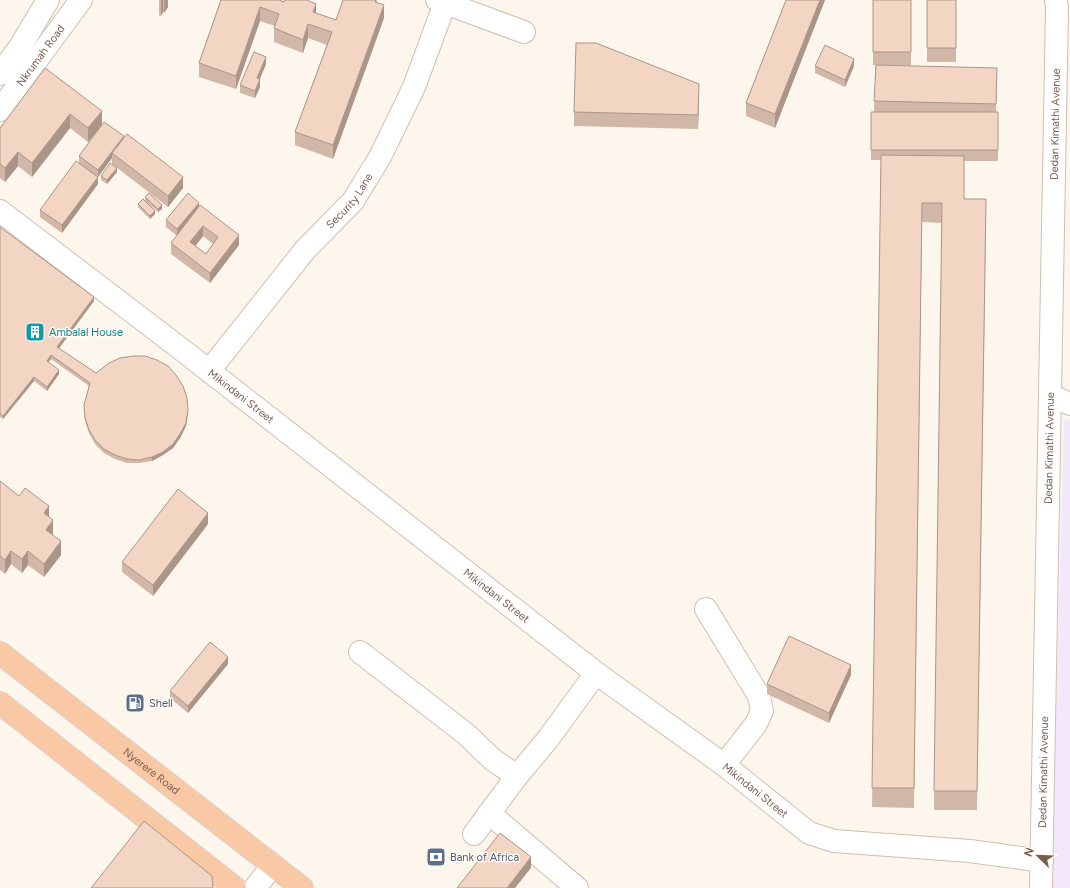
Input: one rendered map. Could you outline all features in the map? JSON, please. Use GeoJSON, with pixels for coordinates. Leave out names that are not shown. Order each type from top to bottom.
{"type":"FeatureCollection","features":[{"type":"Feature","properties":{"kind":"highway","name":"Nyerere Road"},"geometry":{"type":"LineString","coordinates":[[0,653],[302,888]]}},
{"type":"Feature","properties":{"kind":"highway"},"geometry":{"type":"LineString","coordinates":[[0,704],[235,888]]}},
{"type":"Feature","properties":{"kind":"street","name":"Nkrumah Road"},"geometry":{"type":"LineString","coordinates":[[0,74],[20,47],[48,0]]}},
{"type":"Feature","properties":{"kind":"street","name":"Nkrumah Road"},"geometry":{"type":"LineString","coordinates":[[0,110],[81,0]]}},
{"type":"Feature","properties":{"kind":"street"},"geometry":{"type":"LineString","coordinates":[[441,2],[524,32]]}},
{"type":"Feature","properties":{"kind":"street","name":"Security Lane"},"geometry":{"type":"LineString","coordinates":[[209,371],[305,250],[353,201],[380,157],[414,87],[441,2]]}},
{"type":"Feature","properties":{"kind":"street","name":"Dedan Kimathi Avenue"},"geometry":{"type":"LineString","coordinates":[[1041,888],[1058,3]]}},
{"type":"Feature","properties":{"kind":"street","name":"Mikindani Street"},"geometry":{"type":"LineString","coordinates":[[0,211],[209,371],[596,673],[724,765],[809,833],[834,841],[970,851],[1042,862]]}},
{"type":"Feature","properties":{"kind":"street"},"geometry":{"type":"LineString","coordinates":[[1050,395],[1070,404]]}},
{"type":"Feature","properties":{"kind":"street"},"geometry":{"type":"LineString","coordinates":[[706,609],[759,696],[762,711],[756,724],[724,765]]}},
{"type":"Feature","properties":{"kind":"street"},"geometry":{"type":"LineString","coordinates":[[360,652],[466,734],[493,760],[517,776]]}},
{"type":"Feature","properties":{"kind":"street"},"geometry":{"type":"LineString","coordinates":[[474,834],[517,776],[548,739],[596,673]]}},
{"type":"Feature","properties":{"kind":"street"},"geometry":{"type":"LineString","coordinates":[[489,813],[577,888]]}},
{"type":"Feature","properties":{"kind":"street"},"geometry":{"type":"LineString","coordinates":[[255,888],[273,865]]}},
{"type":"Feature","properties":{"kind":"shaded area"},"geometry":{"type":"Polygon","coordinates":[[[1064,419],[1070,420],[1070,888],[1051,888],[1064,419]]]}},
{"type":"Feature","properties":{"kind":"building"},"geometry":{"type":"Polygon","coordinates":[[[221,0],[279,0],[284,2],[285,0],[307,0],[316,4],[313,12],[336,20],[343,0],[376,0],[375,2],[384,5],[333,145],[295,132],[332,32],[308,24],[303,40],[274,28],[279,14],[260,7],[236,76],[199,63],[221,0]]]}},
{"type":"Feature","properties":{"kind":"building"},"geometry":{"type":"Polygon","coordinates":[[[786,0],[820,0],[775,114],[746,103],[786,0]]]}},
{"type":"Feature","properties":{"kind":"building"},"geometry":{"type":"Polygon","coordinates":[[[873,0],[911,0],[911,52],[873,52],[873,0]]]}},
{"type":"Feature","properties":{"kind":"building"},"geometry":{"type":"Polygon","coordinates":[[[927,0],[956,0],[956,48],[927,48],[927,0]]]}},
{"type":"Feature","properties":{"kind":"building"},"geometry":{"type":"Polygon","coordinates":[[[576,43],[596,43],[699,84],[698,115],[574,112],[576,43]]]}},
{"type":"Feature","properties":{"kind":"building"},"geometry":{"type":"Polygon","coordinates":[[[825,45],[854,59],[845,80],[815,66],[825,45]]]}},
{"type":"Feature","properties":{"kind":"building"},"geometry":{"type":"Polygon","coordinates":[[[254,52],[266,57],[257,78],[260,79],[255,91],[240,85],[254,52]]]}},
{"type":"Feature","properties":{"kind":"building"},"geometry":{"type":"Polygon","coordinates":[[[876,65],[997,68],[996,104],[874,101],[876,65]]]}},
{"type":"Feature","properties":{"kind":"building"},"geometry":{"type":"Polygon","coordinates":[[[45,68],[102,111],[88,128],[70,114],[32,163],[18,152],[5,168],[0,164],[0,128],[45,68]]]}},
{"type":"Feature","properties":{"kind":"building"},"geometry":{"type":"Polygon","coordinates":[[[871,112],[998,112],[998,150],[871,150],[871,112]]]}},
{"type":"Feature","properties":{"kind":"building"},"geometry":{"type":"Polygon","coordinates":[[[104,122],[124,136],[98,170],[79,156],[104,122]]]}},
{"type":"Feature","properties":{"kind":"building"},"geometry":{"type":"Polygon","coordinates":[[[127,134],[183,177],[168,196],[112,153],[127,134]]]}},
{"type":"Feature","properties":{"kind":"building"},"geometry":{"type":"Polygon","coordinates":[[[881,155],[964,156],[964,199],[986,199],[977,791],[934,791],[942,203],[922,203],[914,788],[872,788],[881,155]]]}},
{"type":"Feature","properties":{"kind":"building"},"geometry":{"type":"Polygon","coordinates":[[[76,161],[98,177],[62,225],[40,210],[76,161]]]}},
{"type":"Feature","properties":{"kind":"building"},"geometry":{"type":"Polygon","coordinates":[[[110,163],[117,168],[107,180],[101,176],[110,163]]]}},
{"type":"Feature","properties":{"kind":"building"},"geometry":{"type":"Polygon","coordinates":[[[149,193],[162,205],[158,209],[145,197],[149,193]]]}},
{"type":"Feature","properties":{"kind":"building"},"geometry":{"type":"Polygon","coordinates":[[[188,193],[199,203],[177,229],[166,220],[188,193]]]}},
{"type":"Feature","properties":{"kind":"building"},"geometry":{"type":"Polygon","coordinates":[[[143,199],[155,211],[150,216],[138,204],[143,199]]]}},
{"type":"Feature","properties":{"kind":"building"},"geometry":{"type":"Polygon","coordinates":[[[200,205],[239,235],[210,273],[171,243],[200,205]],[[203,226],[190,242],[206,254],[218,237],[203,226]]]}},
{"type":"Feature","properties":{"kind":"building","name":"Ambalal House"},"geometry":{"type":"Polygon","coordinates":[[[0,227],[94,297],[57,347],[96,373],[109,363],[120,358],[145,356],[168,366],[176,375],[183,386],[187,398],[188,410],[186,423],[173,444],[163,452],[152,457],[139,460],[127,459],[104,449],[95,440],[89,430],[85,418],[84,405],[90,383],[51,355],[47,361],[59,370],[47,387],[34,377],[3,416],[0,413],[0,227]]]}},
{"type":"Feature","properties":{"kind":"building"},"geometry":{"type":"Polygon","coordinates":[[[0,481],[19,496],[25,488],[49,506],[44,513],[53,520],[46,530],[61,541],[44,564],[28,551],[22,559],[11,551],[5,560],[0,556],[0,481]]]}},
{"type":"Feature","properties":{"kind":"building"},"geometry":{"type":"Polygon","coordinates":[[[178,489],[208,513],[153,585],[122,562],[178,489]]]}},
{"type":"Feature","properties":{"kind":"building"},"geometry":{"type":"Polygon","coordinates":[[[789,636],[851,665],[829,713],[767,684],[789,636]]]}},
{"type":"Feature","properties":{"kind":"building"},"geometry":{"type":"Polygon","coordinates":[[[210,642],[228,657],[188,706],[170,691],[210,642]]]}},
{"type":"Feature","properties":{"kind":"building"},"geometry":{"type":"Polygon","coordinates":[[[144,821],[212,876],[213,888],[91,888],[144,821]]]}},
{"type":"Feature","properties":{"kind":"building"},"geometry":{"type":"Polygon","coordinates":[[[500,833],[531,857],[507,888],[457,888],[500,833]]]}},
{"type":"Feature","properties":{"kind":"place","name":"Ambalal House"},"geometry":{"type":"Point","coordinates":[35,332]}},
{"type":"Feature","properties":{"kind":"place","name":"Shell"},"geometry":{"type":"Point","coordinates":[135,703]}},
{"type":"Feature","properties":{"kind":"place","name":"Bank of Africa"},"geometry":{"type":"Point","coordinates":[436,857]}}]}
